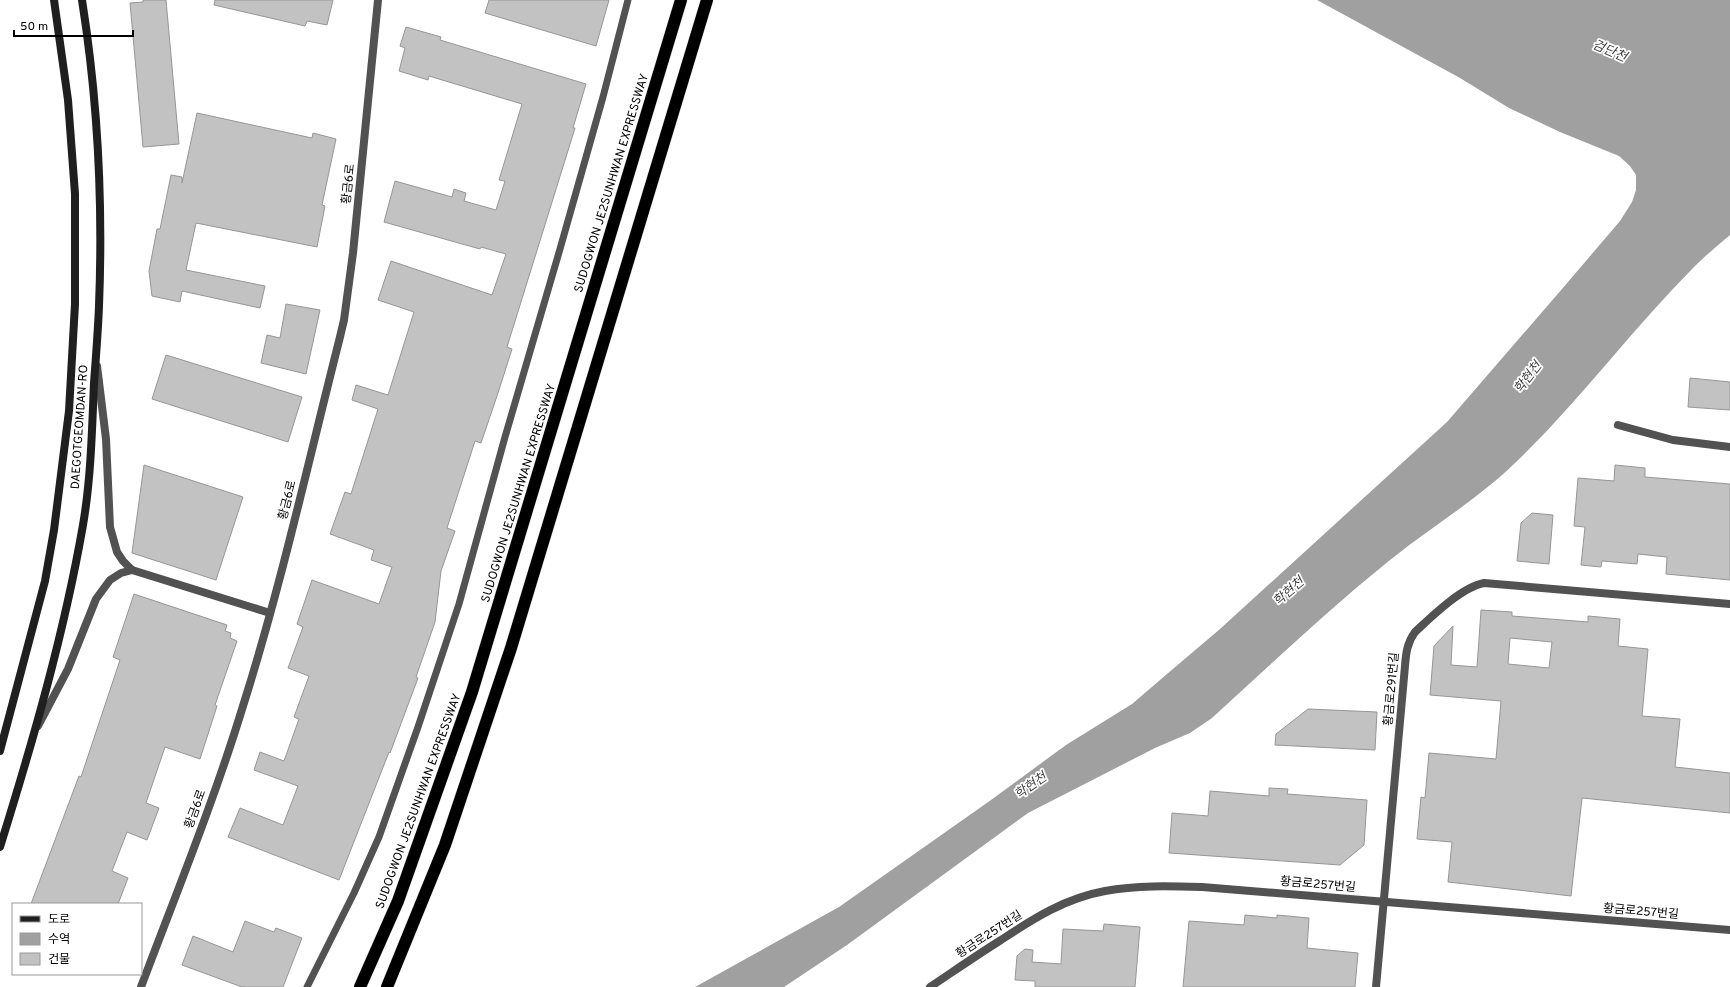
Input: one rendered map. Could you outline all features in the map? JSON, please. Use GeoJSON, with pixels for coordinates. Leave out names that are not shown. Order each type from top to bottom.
{"type":"FeatureCollection","features":[{"type":"Feature","properties":{"kind":"highway","name":"SUDOGWON JE2SUNHWAN EXPRESSWAY"},"geometry":{"type":"LineString","coordinates":[[360,987],[398,901],[472,692],[681,0]]}},
{"type":"Feature","properties":{"kind":"highway"},"geometry":{"type":"LineString","coordinates":[[386,987],[445,845],[485,730],[707,0]]}},
{"type":"Feature","properties":{"kind":"main road","name":"DAEGOTGEOMDAN-RO"},"geometry":{"type":"LineString","coordinates":[[0,751],[45,581],[54,530],[69,411],[75,304],[75,194],[68,100],[54,0]]}},
{"type":"Feature","properties":{"kind":"main road","name":"DAEGOTGEOMDAN-RO"},"geometry":{"type":"LineString","coordinates":[[0,847],[34,733],[59,641],[72,584],[83,522],[91,446],[100,306],[100,230],[92,62],[82,0]]}},
{"type":"Feature","properties":{"kind":"street","name":"황금6로"},"geometry":{"type":"LineString","coordinates":[[141,987],[226,759],[256,663],[344,320],[353,253],[378,0]]}},
{"type":"Feature","properties":{"kind":"street"},"geometry":{"type":"LineString","coordinates":[[96,359],[106,439],[110,527],[117,552],[123,561],[132,570],[270,613]]}},
{"type":"Feature","properties":{"kind":"street"},"geometry":{"type":"LineString","coordinates":[[1618,426],[1673,440],[1730,447]]}},
{"type":"Feature","properties":{"kind":"street"},"geometry":{"type":"LineString","coordinates":[[34,733],[68,669],[96,599],[110,580],[121,573],[132,570]]}},
{"type":"Feature","properties":{"kind":"street","name":"황금로291번길"},"geometry":{"type":"LineString","coordinates":[[1376,987],[1407,648],[1410,639],[1423,625],[1462,592],[1475,585],[1484,583],[1730,604]]}},
{"type":"Feature","properties":{"kind":"street","name":"황금로257번길"},"geometry":{"type":"LineString","coordinates":[[930,987],[1036,916],[1062,904],[1104,891],[1129,887],[1202,887],[1730,930]]}},
{"type":"Feature","properties":{"kind":"lane"},"geometry":{"type":"LineString","coordinates":[[307,987],[354,893],[379,837],[416,734],[459,604],[504,437],[601,104],[628,0]]}},
{"type":"Feature","properties":{"kind":"water"},"geometry":{"type":"Polygon","coordinates":[[[1317,0],[1730,0],[1730,235],[1699,262],[1672,290],[1539,440],[1515,463],[1476,496],[1408,546],[1357,587],[1212,718],[1190,733],[1155,748],[1028,813],[847,945],[784,987],[695,987],[839,907],[991,800],[1066,745],[1132,704],[1220,629],[1447,422],[1620,221],[1632,202],[1636,190],[1636,175],[1630,166],[1619,156],[1560,132],[1509,108],[1460,78],[1317,0]]]}},
{"type":"Feature","properties":{"kind":"building"},"geometry":{"type":"Polygon","coordinates":[[[143,0],[166,0],[179,144],[143,147],[130,3],[143,2],[143,0]]]}},
{"type":"Feature","properties":{"kind":"building"},"geometry":{"type":"Polygon","coordinates":[[[215,0],[333,0],[327,25],[307,21],[305,26],[214,5],[215,0]]]}},
{"type":"Feature","properties":{"kind":"building"},"geometry":{"type":"Polygon","coordinates":[[[489,0],[609,0],[596,46],[485,13],[489,0]]]}},
{"type":"Feature","properties":{"kind":"building"},"geometry":{"type":"Polygon","coordinates":[[[406,27],[441,37],[440,40],[586,84],[573,128],[575,128],[507,347],[512,349],[481,443],[475,441],[447,528],[455,531],[441,571],[435,622],[416,677],[418,678],[390,753],[389,752],[339,880],[228,837],[240,808],[283,825],[298,786],[254,770],[260,752],[284,761],[299,719],[294,717],[309,676],[288,668],[303,627],[297,624],[312,580],[379,604],[392,567],[371,560],[374,550],[330,534],[345,492],[351,494],[378,409],[352,400],[356,385],[388,395],[414,312],[378,300],[391,261],[492,295],[506,254],[481,247],[480,249],[384,222],[395,181],[452,197],[454,189],[466,193],[464,201],[496,210],[505,181],[499,180],[522,104],[429,76],[428,80],[399,71],[405,48],[400,46],[406,27]]]}},
{"type":"Feature","properties":{"kind":"building"},"geometry":{"type":"Polygon","coordinates":[[[197,113],[312,138],[313,133],[336,139],[322,205],[325,206],[317,247],[196,223],[186,270],[265,286],[260,308],[182,291],[180,302],[152,296],[149,271],[157,229],[160,229],[171,175],[182,177],[182,183],[197,113]]]}},
{"type":"Feature","properties":{"kind":"building"},"geometry":{"type":"Polygon","coordinates":[[[286,304],[320,310],[306,374],[261,363],[267,335],[280,338],[286,304]]]}},
{"type":"Feature","properties":{"kind":"building"},"geometry":{"type":"Polygon","coordinates":[[[166,355],[302,397],[288,442],[152,399],[166,355]]]}},
{"type":"Feature","properties":{"kind":"building"},"geometry":{"type":"Polygon","coordinates":[[[1690,378],[1730,382],[1730,410],[1688,407],[1690,378]]]}},
{"type":"Feature","properties":{"kind":"building"},"geometry":{"type":"Polygon","coordinates":[[[144,465],[243,497],[216,580],[132,553],[144,465]]]}},
{"type":"Feature","properties":{"kind":"building"},"geometry":{"type":"Polygon","coordinates":[[[1615,465],[1645,468],[1645,477],[1730,484],[1730,580],[1666,574],[1667,557],[1638,554],[1637,564],[1602,561],[1601,567],[1581,565],[1585,527],[1574,526],[1578,478],[1614,481],[1615,465]]]}},
{"type":"Feature","properties":{"kind":"building"},"geometry":{"type":"Polygon","coordinates":[[[1532,513],[1553,515],[1549,564],[1517,561],[1521,523],[1532,513]]]}},
{"type":"Feature","properties":{"kind":"building"},"geometry":{"type":"Polygon","coordinates":[[[134,594],[227,625],[225,631],[231,633],[230,638],[237,641],[215,705],[217,706],[200,759],[165,747],[146,803],[159,808],[147,840],[127,832],[112,871],[128,878],[118,903],[31,903],[79,776],[81,777],[120,660],[113,657],[134,594]]]}},
{"type":"Feature","properties":{"kind":"building"},"geometry":{"type":"Polygon","coordinates":[[[1481,610],[1512,612],[1512,616],[1588,622],[1588,616],[1620,619],[1618,646],[1648,649],[1642,716],[1680,719],[1675,767],[1730,773],[1730,813],[1582,798],[1571,896],[1448,882],[1452,842],[1417,839],[1421,797],[1425,798],[1429,753],[1496,759],[1501,701],[1430,695],[1434,646],[1453,626],[1451,665],[1477,667],[1481,610]],[[1510,638],[1508,664],[1549,668],[1552,642],[1510,638]]]}},
{"type":"Feature","properties":{"kind":"building"},"geometry":{"type":"Polygon","coordinates":[[[1308,709],[1377,712],[1375,750],[1275,745],[1276,734],[1308,709]]]}},
{"type":"Feature","properties":{"kind":"building"},"geometry":{"type":"Polygon","coordinates":[[[1269,788],[1288,789],[1287,794],[1367,800],[1364,845],[1340,865],[1169,853],[1172,813],[1208,816],[1210,791],[1269,796],[1269,788]]]}},
{"type":"Feature","properties":{"kind":"building"},"geometry":{"type":"Polygon","coordinates":[[[1245,915],[1277,918],[1277,915],[1309,918],[1307,948],[1358,953],[1355,987],[1183,987],[1189,921],[1244,925],[1245,915]]]}},
{"type":"Feature","properties":{"kind":"building"},"geometry":{"type":"Polygon","coordinates":[[[245,921],[274,932],[276,928],[302,938],[283,987],[242,987],[182,965],[193,936],[233,952],[245,921]]]}},
{"type":"Feature","properties":{"kind":"building"},"geometry":{"type":"Polygon","coordinates":[[[1104,924],[1140,927],[1135,987],[1035,987],[1035,981],[1015,980],[1017,956],[1025,949],[1033,950],[1032,962],[1061,964],[1063,929],[1103,931],[1104,924]]]}},
{"type":"Feature","properties":{"kind":"water label","name":"검단천"},"geometry":{"type":"Point","coordinates":[1610,50]}},
{"type":"Feature","properties":{"kind":"water label","name":"학현천"},"geometry":{"type":"Point","coordinates":[1527,377]}},
{"type":"Feature","properties":{"kind":"water label","name":"학현천"},"geometry":{"type":"Point","coordinates":[1288,591]}},
{"type":"Feature","properties":{"kind":"water label","name":"학현천"},"geometry":{"type":"Point","coordinates":[1030,785]}}]}
